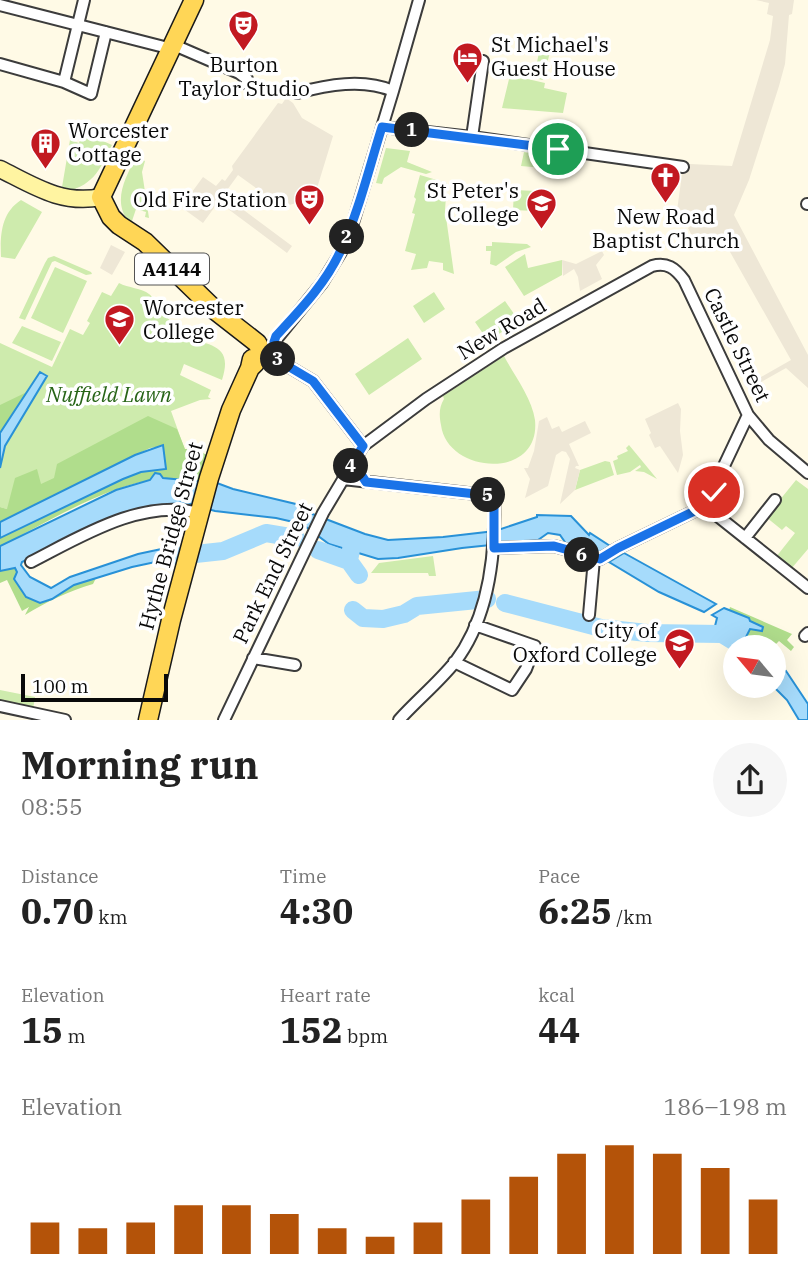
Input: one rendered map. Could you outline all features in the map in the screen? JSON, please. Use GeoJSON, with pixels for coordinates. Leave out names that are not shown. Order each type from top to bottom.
{"type":"FeatureCollection","features":[{"type":"Feature","properties":{"kind":"main road"},"geometry":{"type":"LineString","coordinates":[[101,197],[194,0]]}},
{"type":"Feature","properties":{"kind":"main road","name":"Hythe Bridge Street"},"geometry":{"type":"LineString","coordinates":[[101,197],[111,217],[119,225],[145,242],[248,338],[252,352],[250,368],[231,410],[199,513],[148,720]]}},
{"type":"Feature","properties":{"kind":"street"},"geometry":{"type":"LineString","coordinates":[[64,82],[84,0]]}},
{"type":"Feature","properties":{"kind":"street"},"geometry":{"type":"LineString","coordinates":[[363,446],[313,381],[281,362],[274,349],[274,342],[276,336],[322,283],[341,252],[352,226],[419,0]]}},
{"type":"Feature","properties":{"kind":"street"},"geometry":{"type":"LineString","coordinates":[[0,5],[173,47],[239,73],[247,79],[247,84]]}},
{"type":"Feature","properties":{"kind":"street"},"geometry":{"type":"LineString","coordinates":[[0,64],[64,82],[91,94],[106,32]]}},
{"type":"Feature","properties":{"kind":"street"},"geometry":{"type":"LineString","coordinates":[[472,136],[483,61]]}},
{"type":"Feature","properties":{"kind":"street"},"geometry":{"type":"LineString","coordinates":[[297,93],[331,84],[381,86],[393,91]]}},
{"type":"Feature","properties":{"kind":"street"},"geometry":{"type":"LineString","coordinates":[[382,127],[472,136],[683,167]]}},
{"type":"Feature","properties":{"kind":"street"},"geometry":{"type":"LineString","coordinates":[[0,169],[57,197],[86,200],[101,197]]}},
{"type":"Feature","properties":{"kind":"street","name":"New Road"},"geometry":{"type":"LineString","coordinates":[[363,446],[426,399],[504,348],[652,265],[662,263],[671,267]]}},
{"type":"Feature","properties":{"kind":"street","name":"Castle Street"},"geometry":{"type":"LineString","coordinates":[[671,267],[677,270],[684,280],[748,415],[769,440],[808,473]]}},
{"type":"Feature","properties":{"kind":"street"},"geometry":{"type":"LineString","coordinates":[[494,546],[554,546],[597,559],[705,506],[714,492],[748,415]]}},
{"type":"Feature","properties":{"kind":"street","name":"Park End Street"},"geometry":{"type":"LineString","coordinates":[[224,720],[323,513],[363,446]]}},
{"type":"Feature","properties":{"kind":"street"},"geometry":{"type":"LineString","coordinates":[[350,467],[359,471],[366,482]]}},
{"type":"Feature","properties":{"kind":"street"},"geometry":{"type":"LineString","coordinates":[[342,479],[494,496],[494,546],[479,612],[467,644],[438,682],[399,720]]}},
{"type":"Feature","properties":{"kind":"street"},"geometry":{"type":"LineString","coordinates":[[745,538],[775,500]]}},
{"type":"Feature","properties":{"kind":"street"},"geometry":{"type":"LineString","coordinates":[[705,506],[808,588]]}},
{"type":"Feature","properties":{"kind":"street"},"geometry":{"type":"LineString","coordinates":[[31,562],[104,526],[132,517],[169,508],[199,513]]}},
{"type":"Feature","properties":{"kind":"street"},"geometry":{"type":"LineString","coordinates":[[589,615],[597,559]]}},
{"type":"Feature","properties":{"kind":"street"},"geometry":{"type":"LineString","coordinates":[[454,662],[512,690],[526,669],[535,646],[475,625]]}},
{"type":"Feature","properties":{"kind":"street"},"geometry":{"type":"LineString","coordinates":[[253,658],[295,665]]}},
{"type":"Feature","properties":{"kind":"street"},"geometry":{"type":"LineString","coordinates":[[0,706],[65,720]]}},
{"type":"Feature","properties":{"kind":"green space"},"geometry":{"type":"Polygon","coordinates":[[[553,40],[543,80],[534,78],[540,47],[553,40]]]}},
{"type":"Feature","properties":{"kind":"green space"},"geometry":{"type":"Polygon","coordinates":[[[510,75],[545,83],[544,88],[567,93],[563,113],[502,108],[510,75]]]}},
{"type":"Feature","properties":{"kind":"green space"},"geometry":{"type":"Polygon","coordinates":[[[83,132],[112,145],[103,163],[88,182],[61,193],[70,140],[79,143],[83,132]]]}},
{"type":"Feature","properties":{"kind":"green space"},"geometry":{"type":"Polygon","coordinates":[[[386,148],[410,151],[407,162],[432,172],[426,174],[401,167],[384,178],[382,184],[376,183],[386,148]]]}},
{"type":"Feature","properties":{"kind":"green space"},"geometry":{"type":"Polygon","coordinates":[[[524,152],[571,161],[571,165],[568,162],[549,161],[548,166],[543,168],[521,166],[524,152]]]}},
{"type":"Feature","properties":{"kind":"green space"},"geometry":{"type":"Polygon","coordinates":[[[136,157],[145,161],[142,172],[149,218],[145,217],[146,212],[136,209],[131,224],[125,216],[121,200],[124,182],[136,157]]]}},
{"type":"Feature","properties":{"kind":"green space"},"geometry":{"type":"Polygon","coordinates":[[[420,175],[447,183],[445,210],[454,274],[443,270],[443,263],[429,261],[427,268],[411,270],[416,254],[405,251],[415,214],[412,213],[416,199],[414,197],[420,175]]]}},
{"type":"Feature","properties":{"kind":"green space"},"geometry":{"type":"Polygon","coordinates":[[[514,190],[536,191],[535,211],[513,210],[514,190]]]}},
{"type":"Feature","properties":{"kind":"green space"},"geometry":{"type":"Polygon","coordinates":[[[21,200],[42,212],[15,259],[1,257],[3,225],[9,211],[21,200]]]}},
{"type":"Feature","properties":{"kind":"green space"},"geometry":{"type":"Polygon","coordinates":[[[492,242],[527,244],[531,247],[516,252],[496,266],[490,264],[491,251],[486,251],[486,246],[492,246],[492,242]]]}},
{"type":"Feature","properties":{"kind":"green space"},"geometry":{"type":"Polygon","coordinates":[[[525,254],[528,268],[562,260],[562,275],[524,296],[505,267],[525,254]]]}},
{"type":"Feature","properties":{"kind":"green space"},"geometry":{"type":"Polygon","coordinates":[[[54,256],[92,274],[86,275],[52,262],[25,320],[19,318],[45,263],[48,258],[54,256]]]}},
{"type":"Feature","properties":{"kind":"green space"},"geometry":{"type":"Polygon","coordinates":[[[55,267],[87,281],[63,333],[31,318],[55,267]]]}},
{"type":"Feature","properties":{"kind":"green space","name":"Nuffield Lawn"},"geometry":{"type":"Polygon","coordinates":[[[119,283],[149,294],[181,331],[217,348],[225,359],[222,380],[184,364],[180,375],[211,390],[208,397],[211,399],[200,400],[171,411],[185,450],[162,441],[7,509],[0,507],[0,468],[5,446],[47,376],[0,433],[0,343],[52,367],[70,329],[83,335],[102,292],[111,296],[119,283]]]}},
{"type":"Feature","properties":{"kind":"green space"},"geometry":{"type":"Polygon","coordinates":[[[434,292],[445,309],[424,323],[413,306],[434,292]]]}},
{"type":"Feature","properties":{"kind":"green space"},"geometry":{"type":"Polygon","coordinates":[[[505,301],[519,321],[488,341],[475,322],[505,301]]]}},
{"type":"Feature","properties":{"kind":"green space"},"geometry":{"type":"Polygon","coordinates":[[[22,326],[61,342],[52,361],[12,343],[22,326]]]}},
{"type":"Feature","properties":{"kind":"green space"},"geometry":{"type":"Polygon","coordinates":[[[408,338],[422,359],[369,395],[355,374],[408,338]]]}},
{"type":"Feature","properties":{"kind":"green space"},"geometry":{"type":"Polygon","coordinates":[[[504,356],[527,395],[533,412],[533,440],[524,453],[509,461],[492,464],[475,461],[459,453],[447,441],[440,418],[443,396],[504,356]]]}},
{"type":"Feature","properties":{"kind":"green space"},"geometry":{"type":"Polygon","coordinates":[[[27,392],[0,433],[0,405],[27,392]]]}},
{"type":"Feature","properties":{"kind":"green space"},"geometry":{"type":"Polygon","coordinates":[[[148,416],[177,429],[185,449],[195,449],[207,455],[199,481],[161,479],[121,488],[79,505],[0,546],[0,538],[123,479],[141,472],[166,469],[163,446],[150,448],[0,522],[0,507],[7,509],[15,478],[37,469],[41,484],[54,478],[57,464],[148,416]]]}},
{"type":"Feature","properties":{"kind":"green space"},"geometry":{"type":"Polygon","coordinates":[[[629,445],[657,479],[644,472],[635,471],[640,465],[630,472],[617,475],[613,461],[628,451],[626,448],[629,445]]]}},
{"type":"Feature","properties":{"kind":"green space"},"geometry":{"type":"Polygon","coordinates":[[[605,461],[610,462],[614,475],[575,490],[580,470],[605,461]]]}},
{"type":"Feature","properties":{"kind":"green space"},"geometry":{"type":"Polygon","coordinates":[[[796,480],[808,489],[808,549],[791,569],[776,557],[795,533],[786,526],[782,530],[766,517],[796,480]]]}},
{"type":"Feature","properties":{"kind":"green space"},"geometry":{"type":"Polygon","coordinates":[[[433,556],[436,576],[429,576],[428,573],[371,573],[379,563],[433,556]]]}},
{"type":"Feature","properties":{"kind":"green space"},"geometry":{"type":"Polygon","coordinates":[[[15,568],[17,572],[14,579],[26,597],[40,603],[74,585],[96,578],[93,584],[58,597],[25,615],[29,607],[22,611],[7,580],[0,583],[0,571],[15,568]]]}},
{"type":"Feature","properties":{"kind":"green space"},"geometry":{"type":"Polygon","coordinates":[[[730,607],[792,634],[787,640],[794,647],[791,651],[786,647],[786,635],[747,635],[750,621],[729,610],[730,607]]]}},
{"type":"Feature","properties":{"kind":"green space"},"geometry":{"type":"Polygon","coordinates":[[[0,690],[35,697],[33,709],[0,702],[0,690]]]}},
{"type":"Feature","properties":{"kind":"shaded area"},"geometry":{"type":"Polygon","coordinates":[[[756,0],[794,0],[792,14],[789,15],[785,64],[779,86],[749,180],[734,215],[808,355],[808,388],[786,368],[756,385],[754,381],[791,360],[725,243],[719,241],[714,244],[711,241],[699,249],[688,228],[701,219],[676,218],[683,167],[690,164],[732,166],[770,40],[773,16],[767,14],[769,3],[756,0]]]}},
{"type":"Feature","properties":{"kind":"shaded area"},"geometry":{"type":"Polygon","coordinates":[[[286,98],[293,103],[302,118],[333,136],[314,198],[282,207],[238,175],[203,223],[181,207],[203,177],[216,186],[222,179],[225,181],[233,170],[232,166],[278,103],[282,104],[286,98]]]}},
{"type":"Feature","properties":{"kind":"shaded area"},"geometry":{"type":"Polygon","coordinates":[[[225,196],[292,246],[287,253],[220,203],[225,196]]]}},
{"type":"Feature","properties":{"kind":"shaded area"},"geometry":{"type":"Polygon","coordinates":[[[111,245],[125,252],[112,275],[100,268],[111,245]]]}},
{"type":"Feature","properties":{"kind":"shaded area"},"geometry":{"type":"Polygon","coordinates":[[[602,251],[604,255],[596,265],[602,279],[580,291],[574,269],[563,276],[562,260],[576,264],[602,251]]]}},
{"type":"Feature","properties":{"kind":"shaded area"},"geometry":{"type":"Polygon","coordinates":[[[678,403],[681,409],[683,455],[678,473],[660,446],[655,448],[645,419],[678,403]]]}},
{"type":"Feature","properties":{"kind":"shaded area"},"geometry":{"type":"Polygon","coordinates":[[[547,417],[552,429],[559,426],[562,432],[585,421],[591,433],[569,444],[579,466],[575,468],[580,470],[575,490],[560,504],[570,459],[566,452],[562,451],[556,455],[548,486],[525,498],[530,479],[524,468],[528,468],[534,451],[539,421],[547,417]]]}},
{"type":"Feature","properties":{"kind":"water"},"geometry":{"type":"Polygon","coordinates":[[[40,372],[47,376],[5,446],[0,468],[0,433],[40,372]]]}},
{"type":"Feature","properties":{"kind":"water"},"geometry":{"type":"Polygon","coordinates":[[[163,445],[166,469],[141,472],[123,479],[0,538],[0,522],[135,455],[163,445]]]}},
{"type":"Feature","properties":{"kind":"water"},"geometry":{"type":"Polygon","coordinates":[[[155,473],[163,478],[217,483],[300,505],[310,513],[388,540],[495,531],[537,515],[571,516],[589,535],[590,533],[610,546],[593,556],[567,545],[560,535],[548,533],[538,540],[378,559],[329,544],[302,524],[215,511],[183,502],[122,513],[22,562],[21,565],[30,577],[51,588],[70,577],[138,554],[166,548],[177,550],[200,546],[196,561],[160,561],[132,567],[74,585],[40,603],[26,597],[14,579],[17,572],[15,568],[0,571],[0,546],[116,490],[150,480],[155,473]]]}},
{"type":"Feature","properties":{"kind":"water"},"geometry":{"type":"Polygon","coordinates":[[[624,553],[716,604],[704,612],[659,592],[609,562],[624,553]]]}},
{"type":"Feature","properties":{"kind":"water"},"geometry":{"type":"Polygon","coordinates":[[[724,608],[749,618],[763,627],[762,631],[750,629],[747,635],[723,635],[723,639],[715,626],[717,618],[712,615],[724,608]]]}},
{"type":"Feature","properties":{"kind":"water"},"geometry":{"type":"Polygon","coordinates":[[[786,671],[808,704],[808,720],[799,720],[787,700],[786,671]]]}},
{"type":"Feature","properties":{"kind":"waterway"},"geometry":{"type":"LineString","coordinates":[[177,556],[223,551],[266,533],[296,538]]}},
{"type":"Feature","properties":{"kind":"waterway"},"geometry":{"type":"LineString","coordinates":[[352,544],[349,561],[359,575]]}},
{"type":"Feature","properties":{"kind":"waterway"},"geometry":{"type":"LineString","coordinates":[[318,550],[349,561]]}},
{"type":"Feature","properties":{"kind":"waterway"},"geometry":{"type":"LineString","coordinates":[[353,610],[363,618],[383,619],[404,614],[417,606],[487,599]]}},
{"type":"Feature","properties":{"kind":"waterway"},"geometry":{"type":"LineString","coordinates":[[505,603],[601,628],[647,633],[724,635]]}},
{"type":"Feature","properties":{"kind":"place","name":"Burton Taylor Studio"},"geometry":{"type":"Point","coordinates":[244,52]}},
{"type":"Feature","properties":{"kind":"place","name":"St Michael's Guest House"},"geometry":{"type":"Point","coordinates":[468,84]}},
{"type":"Feature","properties":{"kind":"place","name":"Worcester Cottage"},"geometry":{"type":"Point","coordinates":[45,170]}},
{"type":"Feature","properties":{"kind":"place","name":"New Road Baptist Church"},"geometry":{"type":"Point","coordinates":[666,204]}},
{"type":"Feature","properties":{"kind":"place","name":"Old Fire Station"},"geometry":{"type":"Point","coordinates":[310,227]}},
{"type":"Feature","properties":{"kind":"place","name":"St Peter's College"},"geometry":{"type":"Point","coordinates":[542,230]}},
{"type":"Feature","properties":{"kind":"place","name":"Worcester College"},"geometry":{"type":"Point","coordinates":[120,347]}},
{"type":"Feature","properties":{"kind":"place","name":"City of Oxford College"},"geometry":{"type":"Point","coordinates":[680,670]}},
{"type":"Feature","properties":{"kind":"route"},"geometry":{"type":"LineString","coordinates":[[558,149],[472,136],[382,127],[352,226],[341,252],[322,283],[276,336],[275,353],[281,362],[313,381],[363,446],[350,467],[359,471],[366,482],[494,496],[494,548],[554,546],[600,559],[705,506],[714,492]]}}]}
